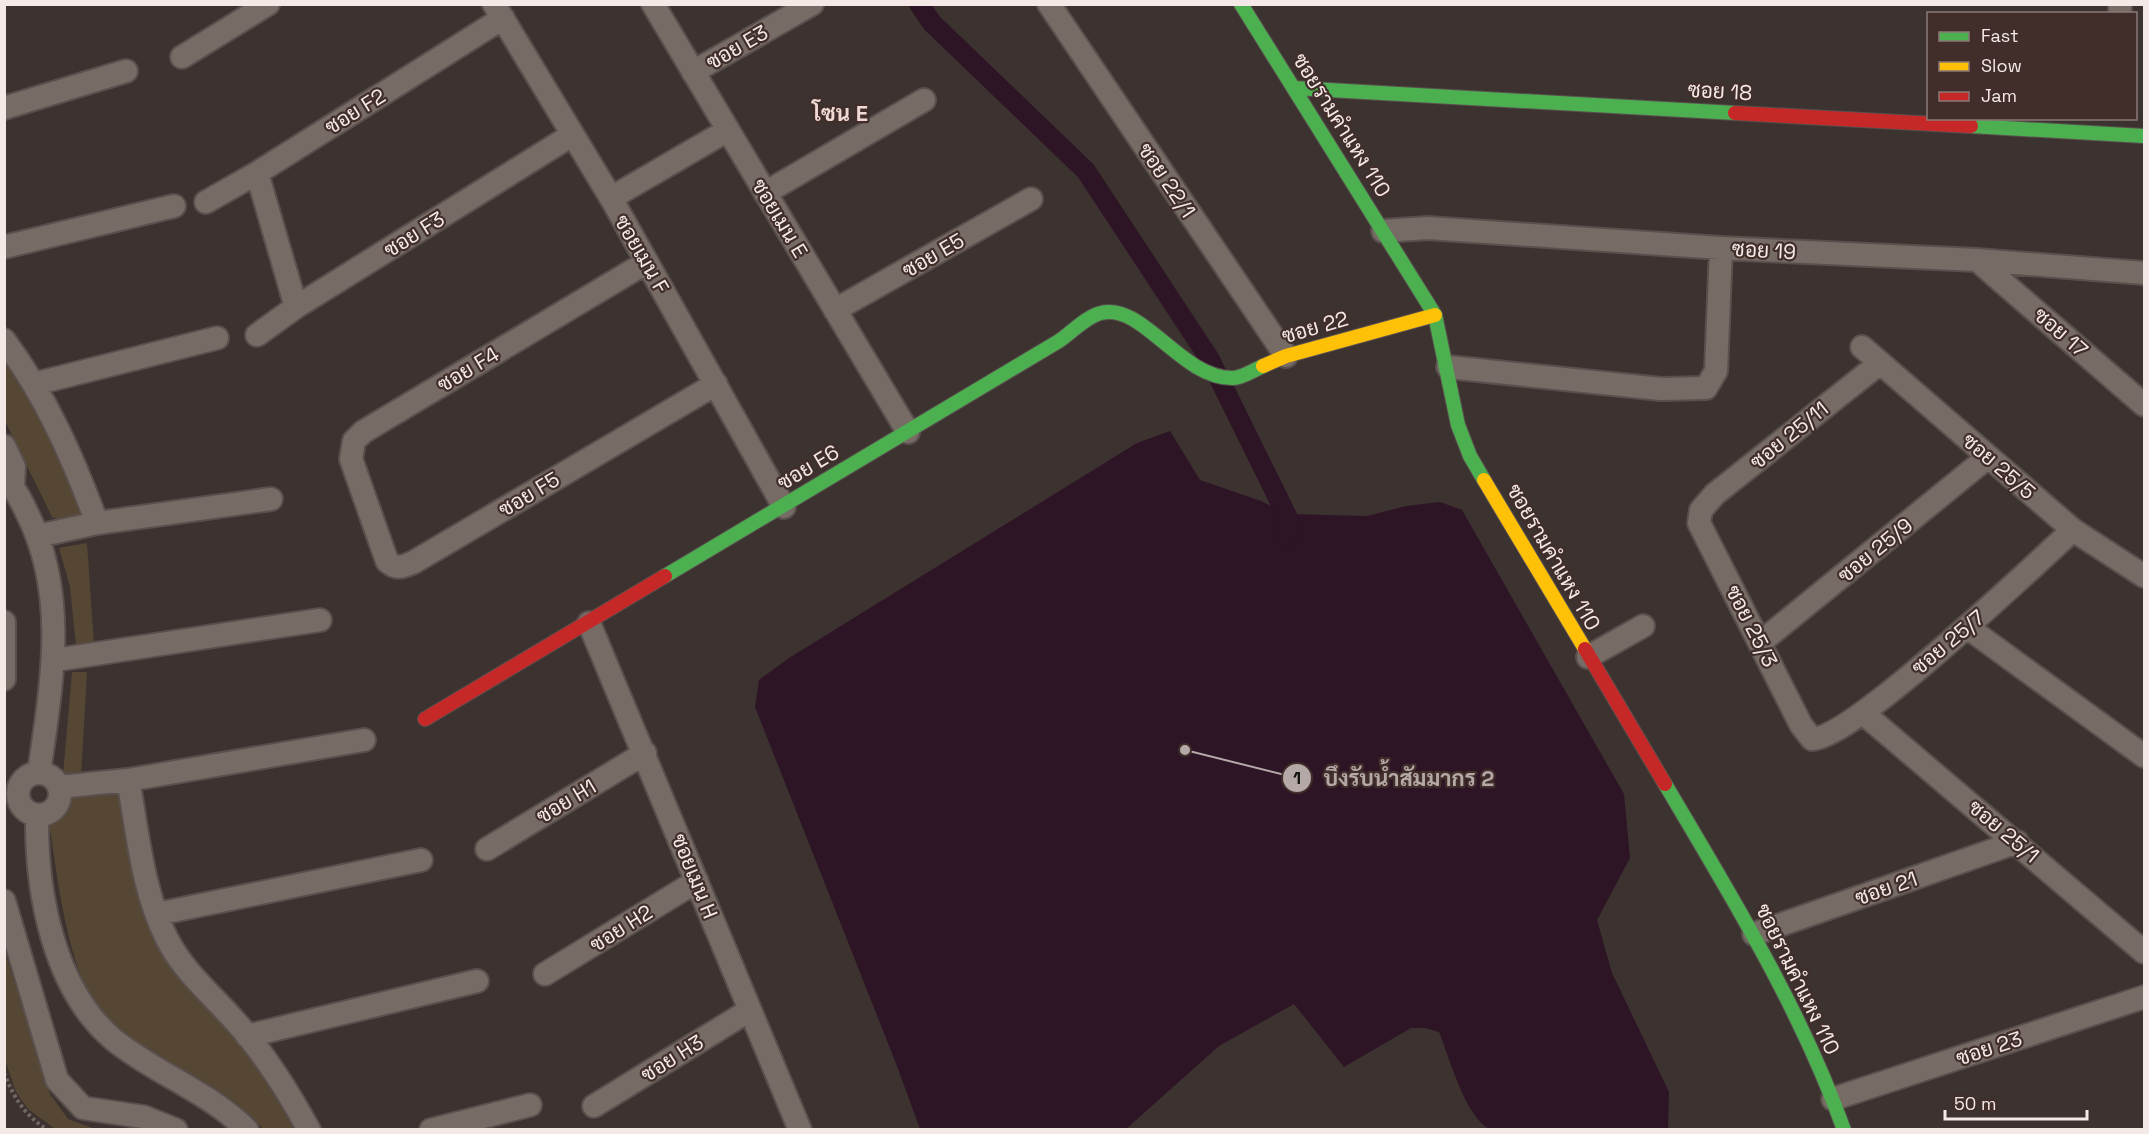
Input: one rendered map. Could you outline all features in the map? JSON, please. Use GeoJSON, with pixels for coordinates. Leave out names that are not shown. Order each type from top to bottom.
{"type":"FeatureCollection","features":[{"type":"Feature","properties":{"kind":"street"},"geometry":{"type":"LineString","coordinates":[[182,57],[268,4]]}},
{"type":"Feature","properties":{"kind":"street","name":"ซอยเมน E"},"geometry":{"type":"LineString","coordinates":[[653,4],[908,432]]}},
{"type":"Feature","properties":{"kind":"street","name":"ซอย E3"},"geometry":{"type":"LineString","coordinates":[[693,72],[812,4]]}},
{"type":"Feature","properties":{"kind":"street","name":"ซอย 22/1"},"geometry":{"type":"LineString","coordinates":[[1049,4],[1286,356]]}},
{"type":"Feature","properties":{"kind":"street","name":"ซอยรามคำแหง 110"},"geometry":{"type":"LineString","coordinates":[[1241,4],[1435,315],[1448,367],[1458,425],[1470,456],[1754,934],[1833,1099],[1844,1130]]}},
{"type":"Feature","properties":{"kind":"street","name":"ซอยเมน F"},"geometry":{"type":"LineString","coordinates":[[498,11],[611,198],[784,507]]}},
{"type":"Feature","properties":{"kind":"street","name":"ซอย F2"},"geometry":{"type":"LineString","coordinates":[[206,201],[257,173],[498,11]]}},
{"type":"Feature","properties":{"kind":"street"},"geometry":{"type":"LineString","coordinates":[[4,108],[126,71]]}},
{"type":"Feature","properties":{"kind":"street","name":"ซอย 18"},"geometry":{"type":"LineString","coordinates":[[1294,88],[1927,117]]}},
{"type":"Feature","properties":{"kind":"street"},"geometry":{"type":"LineString","coordinates":[[765,193],[924,100]]}},
{"type":"Feature","properties":{"kind":"street","name":"ซอย 18"},"geometry":{"type":"LineString","coordinates":[[1983,120],[2112,126],[2145,136]]}},
{"type":"Feature","properties":{"kind":"street"},"geometry":{"type":"LineString","coordinates":[[611,198],[728,130]]}},
{"type":"Feature","properties":{"kind":"street","name":"ซอย F3"},"geometry":{"type":"LineString","coordinates":[[257,335],[296,307],[572,135]]}},
{"type":"Feature","properties":{"kind":"street"},"geometry":{"type":"LineString","coordinates":[[257,173],[296,307]]}},
{"type":"Feature","properties":{"kind":"street","name":"ซอย E5"},"geometry":{"type":"LineString","coordinates":[[835,310],[1031,199]]}},
{"type":"Feature","properties":{"kind":"street"},"geometry":{"type":"LineString","coordinates":[[4,247],[174,206]]}},
{"type":"Feature","properties":{"kind":"street","name":"ซอย 19"},"geometry":{"type":"LineString","coordinates":[[1383,231],[1428,228],[1721,248],[1977,260],[2145,273]]}},
{"type":"Feature","properties":{"kind":"street"},"geometry":{"type":"LineString","coordinates":[[1448,367],[1661,389],[1706,388],[1716,371],[1721,248]]}},
{"type":"Feature","properties":{"kind":"street","name":"ซอย 17"},"geometry":{"type":"LineString","coordinates":[[1977,260],[2145,405]]}},
{"type":"Feature","properties":{"kind":"street","name":"ซอย F4"},"geometry":{"type":"LineString","coordinates":[[369,510],[351,459],[354,441],[363,432],[646,262]]}},
{"type":"Feature","properties":{"kind":"street","name":"ซอย E6"},"geometry":{"type":"LineString","coordinates":[[425,719],[784,507],[1059,340],[1099,313],[1116,311],[1149,328],[1178,356],[1208,374]]}},
{"type":"Feature","properties":{"kind":"street","name":"ซอย 22"},"geometry":{"type":"LineString","coordinates":[[1208,374],[1233,378],[1286,356],[1435,315]]}},
{"type":"Feature","properties":{"kind":"street"},"geometry":{"type":"LineString","coordinates":[[34,384],[217,338]]}},
{"type":"Feature","properties":{"kind":"street"},"geometry":{"type":"LineString","coordinates":[[4,340],[34,384],[74,461],[97,523]]}},
{"type":"Feature","properties":{"kind":"street","name":"ซอย 25/5"},"geometry":{"type":"LineString","coordinates":[[1862,347],[2073,530],[2145,576]]}},
{"type":"Feature","properties":{"kind":"street","name":"ซอย 25/11"},"geometry":{"type":"LineString","coordinates":[[1701,510],[1715,494],[1880,363]]}},
{"type":"Feature","properties":{"kind":"street","name":"ซอย F5"},"geometry":{"type":"LineString","coordinates":[[369,510],[387,561],[394,567],[402,568],[716,384]]}},
{"type":"Feature","properties":{"kind":"street"},"geometry":{"type":"LineString","coordinates":[[4,446],[14,467],[9,483],[39,536],[50,578],[55,660],[39,773]]}},
{"type":"Feature","properties":{"kind":"street","name":"ซอย 25/9"},"geometry":{"type":"LineString","coordinates":[[1761,642],[1988,457]]}},
{"type":"Feature","properties":{"kind":"street"},"geometry":{"type":"LineString","coordinates":[[39,536],[97,523],[271,499]]}},
{"type":"Feature","properties":{"kind":"street","name":"ซอย 25/3"},"geometry":{"type":"LineString","coordinates":[[1701,510],[1699,523],[1801,725],[1812,739]]}},
{"type":"Feature","properties":{"kind":"street","name":"ซอย 25/7"},"geometry":{"type":"LineString","coordinates":[[1812,739],[1824,739],[1863,713],[1967,627],[2073,530]]}},
{"type":"Feature","properties":{"kind":"street"},"geometry":{"type":"LineString","coordinates":[[55,660],[320,620]]}},
{"type":"Feature","properties":{"kind":"street"},"geometry":{"type":"LineString","coordinates":[[4,622],[4,679]]}},
{"type":"Feature","properties":{"kind":"street","name":"ซอยเมน H"},"geometry":{"type":"LineString","coordinates":[[589,623],[800,1130]]}},
{"type":"Feature","properties":{"kind":"street"},"geometry":{"type":"LineString","coordinates":[[1588,657],[1642,626]]}},
{"type":"Feature","properties":{"kind":"street"},"geometry":{"type":"LineString","coordinates":[[1967,627],[2145,756]]}},
{"type":"Feature","properties":{"kind":"street","name":"ซอย 25/1"},"geometry":{"type":"LineString","coordinates":[[1863,713],[2145,952]]}},
{"type":"Feature","properties":{"kind":"street"},"geometry":{"type":"LineString","coordinates":[[59,787],[128,780],[364,740]]}},
{"type":"Feature","properties":{"kind":"street","name":"ซอย H1"},"geometry":{"type":"LineString","coordinates":[[487,849],[645,753]]}},
{"type":"Feature","properties":{"kind":"street"},"geometry":{"type":"LineString","coordinates":[[39,773],[51,777],[59,787],[60,794],[56,807],[44,815],[37,816],[24,810],[17,797],[20,783],[32,774],[39,773]]}},
{"type":"Feature","properties":{"kind":"street"},"geometry":{"type":"LineString","coordinates":[[128,780],[150,899],[167,940],[189,973],[247,1036],[278,1077],[309,1130]]}},
{"type":"Feature","properties":{"kind":"street"},"geometry":{"type":"LineString","coordinates":[[37,816],[37,842],[47,912],[65,971],[88,1012],[114,1040],[203,1093],[247,1130]]}},
{"type":"Feature","properties":{"kind":"street","name":"ซอย 21"},"geometry":{"type":"LineString","coordinates":[[1754,934],[2017,842]]}},
{"type":"Feature","properties":{"kind":"street"},"geometry":{"type":"LineString","coordinates":[[157,914],[421,860]]}},
{"type":"Feature","properties":{"kind":"street","name":"ซอย H2"},"geometry":{"type":"LineString","coordinates":[[545,974],[697,881]]}},
{"type":"Feature","properties":{"kind":"street"},"geometry":{"type":"LineString","coordinates":[[4,901],[57,1080],[83,1108],[144,1117],[176,1130]]}},
{"type":"Feature","properties":{"kind":"street"},"geometry":{"type":"LineString","coordinates":[[247,1036],[477,981]]}},
{"type":"Feature","properties":{"kind":"street","name":"ซอย 23"},"geometry":{"type":"LineString","coordinates":[[1833,1099],[2145,997]]}},
{"type":"Feature","properties":{"kind":"street","name":"ซอย H3"},"geometry":{"type":"LineString","coordinates":[[594,1106],[750,1010]]}},
{"type":"Feature","properties":{"kind":"street"},"geometry":{"type":"LineString","coordinates":[[431,1130],[530,1105]]}},
{"type":"Feature","properties":{"kind":"path"},"geometry":{"type":"LineString","coordinates":[[4,1073],[14,1099],[34,1122],[48,1130]]}},
{"type":"Feature","properties":{"kind":"shaded area"},"geometry":{"type":"Polygon","coordinates":[[[4,357],[52,430],[81,504],[81,516],[60,520],[52,517],[5,421],[4,357]]]}},
{"type":"Feature","properties":{"kind":"shaded area"},"geometry":{"type":"Polygon","coordinates":[[[1170,431],[1200,480],[1261,501],[1287,514],[1367,516],[1406,506],[1440,502],[1462,510],[1624,794],[1630,858],[1597,920],[1612,973],[1669,1092],[1668,1129],[1489,1129],[1480,1122],[1465,1099],[1439,1032],[1425,1028],[1411,1028],[1344,1067],[1294,1004],[1219,1046],[1126,1129],[920,1129],[755,707],[759,680],[789,658],[1137,443],[1170,431]]]}},
{"type":"Feature","properties":{"kind":"shaded area"},"geometry":{"type":"Polygon","coordinates":[[[87,543],[94,644],[76,646],[70,587],[59,548],[87,543]]]}},
{"type":"Feature","properties":{"kind":"shaded area"},"geometry":{"type":"Polygon","coordinates":[[[72,672],[87,672],[81,776],[63,775],[72,672]]]}},
{"type":"Feature","properties":{"kind":"shaded area"},"geometry":{"type":"Polygon","coordinates":[[[122,789],[173,969],[243,1047],[296,1129],[263,1129],[218,1090],[131,1042],[110,1025],[93,1002],[80,974],[70,943],[49,823],[66,807],[76,791],[122,789]]]}},
{"type":"Feature","properties":{"kind":"shaded area"},"geometry":{"type":"Polygon","coordinates":[[[4,949],[50,1094],[68,1119],[95,1129],[55,1129],[28,1109],[16,1092],[5,1060],[4,949]]]}},
{"type":"Feature","properties":{"kind":"waterway"},"geometry":{"type":"LineString","coordinates":[[919,4],[932,23],[1086,171],[1209,358],[1290,522],[1286,536]]}},
{"type":"Feature","properties":{"kind":"traffic: fast"},"geometry":{"type":"LineString","coordinates":[[1241,4],[1435,315],[1458,425],[1470,456],[1484,480]]}},
{"type":"Feature","properties":{"kind":"traffic: fast"},"geometry":{"type":"LineString","coordinates":[[1294,88],[1735,113]]}},
{"type":"Feature","properties":{"kind":"traffic: fast"},"geometry":{"type":"LineString","coordinates":[[1971,126],[2144,136]]}},
{"type":"Feature","properties":{"kind":"traffic: fast"},"geometry":{"type":"LineString","coordinates":[[665,576],[1059,341],[1085,321],[1101,313],[1117,313],[1132,319],[1196,367],[1214,375],[1237,378],[1263,366]]}},
{"type":"Feature","properties":{"kind":"traffic: fast"},"geometry":{"type":"LineString","coordinates":[[1665,784],[1739,910],[1786,996],[1827,1085],[1844,1130]]}},
{"type":"Feature","properties":{"kind":"traffic: slow"},"geometry":{"type":"LineString","coordinates":[[1263,366],[1286,356],[1435,315]]}},
{"type":"Feature","properties":{"kind":"traffic: slow"},"geometry":{"type":"LineString","coordinates":[[1484,480],[1585,649]]}},
{"type":"Feature","properties":{"kind":"traffic: jam"},"geometry":{"type":"LineString","coordinates":[[1735,113],[1971,126]]}},
{"type":"Feature","properties":{"kind":"traffic: jam"},"geometry":{"type":"LineString","coordinates":[[425,719],[665,576]]}},
{"type":"Feature","properties":{"kind":"traffic: jam"},"geometry":{"type":"LineString","coordinates":[[1585,649],[1665,784]]}},
{"type":"Feature","properties":{"kind":"place","name":"บึงรับน้ำสัมมากร 2"},"geometry":{"type":"Point","coordinates":[1185,750]}},
{"type":"Feature","properties":{"kind":"district","name":"โซน E"},"geometry":{"type":"Point","coordinates":[840,113]}}]}
